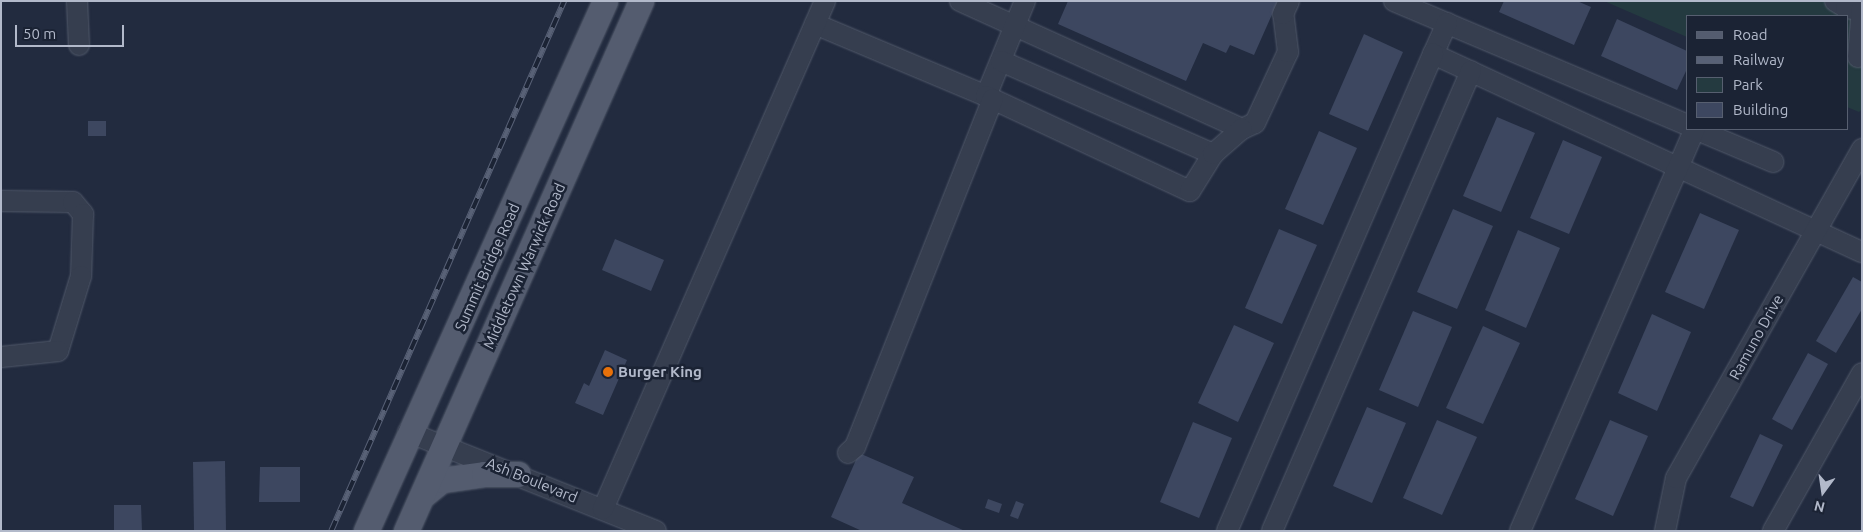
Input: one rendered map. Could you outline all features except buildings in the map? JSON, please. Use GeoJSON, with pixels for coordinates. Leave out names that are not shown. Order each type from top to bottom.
{"type":"FeatureCollection","features":[{"type":"Feature","properties":{"kind":"main road","name":"Summit Bridge Road"},"geometry":{"type":"LineString","coordinates":[[366,531],[408,432],[468,309],[605,1]]}},
{"type":"Feature","properties":{"kind":"main road","name":"Middletown Warwick Road"},"geometry":{"type":"LineString","coordinates":[[406,531],[641,1]]}},
{"type":"Feature","properties":{"kind":"main road"},"geometry":{"type":"LineString","coordinates":[[422,496],[442,480],[484,474],[518,474]]}},
{"type":"Feature","properties":{"kind":"street"},"geometry":{"type":"LineString","coordinates":[[77,1],[78,45]]}},
{"type":"Feature","properties":{"kind":"street"},"geometry":{"type":"LineString","coordinates":[[603,509],[825,1]]}},
{"type":"Feature","properties":{"kind":"street"},"geometry":{"type":"LineString","coordinates":[[960,1],[1242,129]]}},
{"type":"Feature","properties":{"kind":"street"},"geometry":{"type":"LineString","coordinates":[[848,453],[855,447],[1025,1]]}},
{"type":"Feature","properties":{"kind":"street"},"geometry":{"type":"LineString","coordinates":[[815,24],[989,97],[1190,190],[1213,154],[1242,129],[1254,123],[1288,52],[1283,14],[1289,1]]}},
{"type":"Feature","properties":{"kind":"street"},"geometry":{"type":"LineString","coordinates":[[1394,1],[1686,125]]}},
{"type":"Feature","properties":{"kind":"street"},"geometry":{"type":"LineString","coordinates":[[1835,1],[1846,8],[1862,9],[1858,57]]}},
{"type":"Feature","properties":{"kind":"street"},"geometry":{"type":"LineString","coordinates":[[1227,531],[1447,23]]}},
{"type":"Feature","properties":{"kind":"street"},"geometry":{"type":"LineString","coordinates":[[1434,54],[1816,229],[1862,252]]}},
{"type":"Feature","properties":{"kind":"street"},"geometry":{"type":"LineString","coordinates":[[1001,61],[1213,154]]}},
{"type":"Feature","properties":{"kind":"street"},"geometry":{"type":"LineString","coordinates":[[1272,531],[1471,71]]}},
{"type":"Feature","properties":{"kind":"street"},"geometry":{"type":"LineString","coordinates":[[1520,531],[1677,165],[1694,130]]}},
{"type":"Feature","properties":{"kind":"street"},"geometry":{"type":"LineString","coordinates":[[1697,130],[1773,162]]}},
{"type":"Feature","properties":{"kind":"street","name":"Ramuno Drive"},"geometry":{"type":"LineString","coordinates":[[1665,531],[1676,478],[1862,149]]}},
{"type":"Feature","properties":{"kind":"street"},"geometry":{"type":"LineString","coordinates":[[1,201],[73,202],[83,214],[81,276],[58,350],[1,357]]}},
{"type":"Feature","properties":{"kind":"street"},"geometry":{"type":"LineString","coordinates":[[1773,531],[1862,372]]}},
{"type":"Feature","properties":{"kind":"street","name":"Ash Boulevard"},"geometry":{"type":"LineString","coordinates":[[408,432],[444,444],[656,531]]}},
{"type":"Feature","properties":{"kind":"green space"},"geometry":{"type":"Polygon","coordinates":[[[1604,1],[1862,1],[1862,109],[1859,112],[1848,107],[1848,15],[1686,15],[1686,37],[1604,1]]]}},
{"type":"Feature","properties":{"kind":"railway"},"geometry":{"type":"LineString","coordinates":[[331,531],[564,1]]}},
{"type":"Feature","properties":{"kind":"place","name":"Burger King"},"geometry":{"type":"Point","coordinates":[608,372]}}]}
